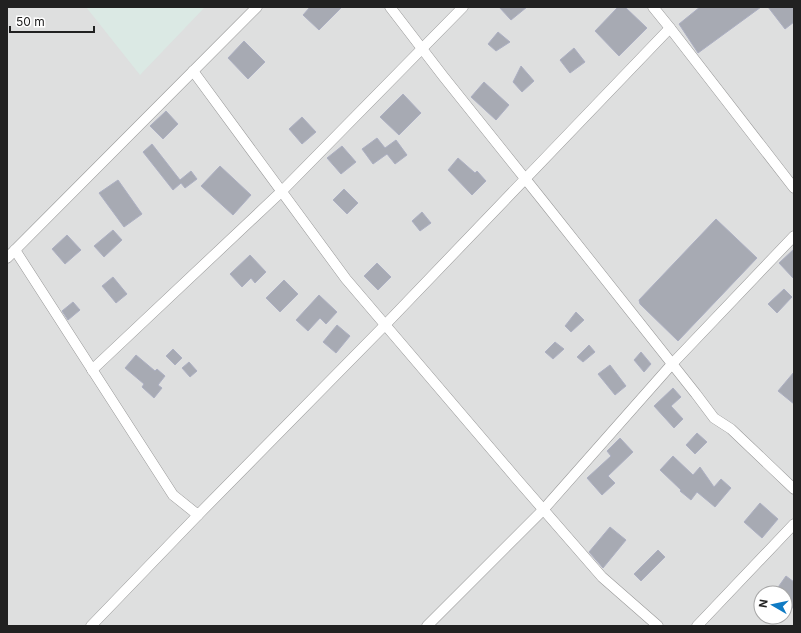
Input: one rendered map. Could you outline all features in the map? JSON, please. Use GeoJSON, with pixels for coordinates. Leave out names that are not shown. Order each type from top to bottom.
{"type":"FeatureCollection","features":[{"type":"Feature","properties":{"kind":"street"},"geometry":{"type":"LineString","coordinates":[[7,258],[257,7]]}},
{"type":"Feature","properties":{"kind":"street"},"geometry":{"type":"LineString","coordinates":[[390,7],[714,418],[731,429],[794,489]]}},
{"type":"Feature","properties":{"kind":"street"},"geometry":{"type":"LineString","coordinates":[[92,370],[282,191],[463,7]]}},
{"type":"Feature","properties":{"kind":"street"},"geometry":{"type":"LineString","coordinates":[[653,7],[794,188]]}},
{"type":"Feature","properties":{"kind":"street"},"geometry":{"type":"LineString","coordinates":[[93,625],[385,325],[670,28]]}},
{"type":"Feature","properties":{"kind":"street"},"geometry":{"type":"LineString","coordinates":[[193,71],[346,279],[602,577],[658,626]]}},
{"type":"Feature","properties":{"kind":"street"},"geometry":{"type":"LineString","coordinates":[[427,626],[543,510],[672,364],[794,236]]}},
{"type":"Feature","properties":{"kind":"street"},"geometry":{"type":"LineString","coordinates":[[15,250],[172,495],[198,516]]}},
{"type":"Feature","properties":{"kind":"street"},"geometry":{"type":"LineString","coordinates":[[697,626],[794,524]]}},
{"type":"Feature","properties":{"kind":"shaded area"},"geometry":{"type":"Polygon","coordinates":[[[7,7],[794,7],[794,626],[7,626],[7,7]]]}},
{"type":"Feature","properties":{"kind":"shaded area"},"geometry":{"type":"Polygon","coordinates":[[[86,7],[205,7],[140,75],[86,7]]]}},
{"type":"Feature","properties":{"kind":"building"},"geometry":{"type":"Polygon","coordinates":[[[310,7],[342,7],[319,30],[303,15],[310,7]]]}},
{"type":"Feature","properties":{"kind":"building"},"geometry":{"type":"Polygon","coordinates":[[[499,7],[527,7],[511,20],[499,7]]]}},
{"type":"Feature","properties":{"kind":"building"},"geometry":{"type":"Polygon","coordinates":[[[618,7],[625,7],[647,28],[619,56],[595,31],[618,7]]]}},
{"type":"Feature","properties":{"kind":"building"},"geometry":{"type":"Polygon","coordinates":[[[700,7],[761,7],[698,53],[679,24],[700,7]]]}},
{"type":"Feature","properties":{"kind":"building"},"geometry":{"type":"Polygon","coordinates":[[[768,7],[794,7],[794,22],[785,29],[768,7]]]}},
{"type":"Feature","properties":{"kind":"building"},"geometry":{"type":"Polygon","coordinates":[[[498,32],[510,42],[496,51],[488,44],[498,32]]]}},
{"type":"Feature","properties":{"kind":"building"},"geometry":{"type":"Polygon","coordinates":[[[244,41],[265,62],[248,79],[228,58],[244,41]]]}},
{"type":"Feature","properties":{"kind":"building"},"geometry":{"type":"Polygon","coordinates":[[[574,48],[585,62],[570,73],[560,60],[574,48]]]}},
{"type":"Feature","properties":{"kind":"building"},"geometry":{"type":"Polygon","coordinates":[[[521,66],[534,81],[522,92],[513,82],[521,66]]]}},
{"type":"Feature","properties":{"kind":"building"},"geometry":{"type":"Polygon","coordinates":[[[484,82],[509,105],[496,120],[471,97],[484,82]]]}},
{"type":"Feature","properties":{"kind":"building"},"geometry":{"type":"Polygon","coordinates":[[[403,94],[421,113],[399,135],[380,117],[403,94]]]}},
{"type":"Feature","properties":{"kind":"building"},"geometry":{"type":"Polygon","coordinates":[[[166,111],[178,124],[163,139],[150,126],[166,111]]]}},
{"type":"Feature","properties":{"kind":"building"},"geometry":{"type":"Polygon","coordinates":[[[302,117],[316,132],[302,144],[289,129],[302,117]]]}},
{"type":"Feature","properties":{"kind":"building"},"geometry":{"type":"Polygon","coordinates":[[[377,138],[385,148],[396,140],[407,155],[395,164],[387,154],[373,164],[362,149],[377,138]]]}},
{"type":"Feature","properties":{"kind":"building"},"geometry":{"type":"Polygon","coordinates":[[[152,144],[180,180],[191,171],[197,179],[185,188],[181,183],[173,190],[143,152],[152,144]]]}},
{"type":"Feature","properties":{"kind":"building"},"geometry":{"type":"Polygon","coordinates":[[[342,146],[356,162],[341,174],[327,158],[342,146]]]}},
{"type":"Feature","properties":{"kind":"building"},"geometry":{"type":"Polygon","coordinates":[[[458,158],[475,173],[477,171],[486,181],[472,195],[448,170],[458,158]]]}},
{"type":"Feature","properties":{"kind":"building"},"geometry":{"type":"Polygon","coordinates":[[[220,166],[251,195],[233,215],[201,186],[220,166]]]}},
{"type":"Feature","properties":{"kind":"building"},"geometry":{"type":"Polygon","coordinates":[[[118,180],[142,214],[124,227],[99,193],[118,180]]]}},
{"type":"Feature","properties":{"kind":"building"},"geometry":{"type":"Polygon","coordinates":[[[344,189],[358,203],[347,214],[333,200],[344,189]]]}},
{"type":"Feature","properties":{"kind":"building"},"geometry":{"type":"Polygon","coordinates":[[[422,212],[431,223],[420,231],[412,221],[422,212]]]}},
{"type":"Feature","properties":{"kind":"building"},"geometry":{"type":"Polygon","coordinates":[[[716,219],[757,258],[678,341],[640,304],[639,300],[716,219]]]}},
{"type":"Feature","properties":{"kind":"building"},"geometry":{"type":"Polygon","coordinates":[[[113,230],[122,240],[104,257],[94,246],[113,230]]]}},
{"type":"Feature","properties":{"kind":"building"},"geometry":{"type":"Polygon","coordinates":[[[67,235],[81,250],[65,264],[52,249],[67,235]]]}},
{"type":"Feature","properties":{"kind":"building"},"geometry":{"type":"Polygon","coordinates":[[[794,249],[794,279],[779,263],[794,249]]]}},
{"type":"Feature","properties":{"kind":"building"},"geometry":{"type":"Polygon","coordinates":[[[250,255],[266,272],[255,283],[251,278],[242,287],[230,274],[250,255]]]}},
{"type":"Feature","properties":{"kind":"building"},"geometry":{"type":"Polygon","coordinates":[[[377,263],[391,277],[378,290],[364,276],[377,263]]]}},
{"type":"Feature","properties":{"kind":"building"},"geometry":{"type":"Polygon","coordinates":[[[113,277],[127,294],[116,303],[102,286],[113,277]]]}},
{"type":"Feature","properties":{"kind":"building"},"geometry":{"type":"Polygon","coordinates":[[[284,280],[298,294],[280,312],[266,298],[284,280]]]}},
{"type":"Feature","properties":{"kind":"building"},"geometry":{"type":"Polygon","coordinates":[[[784,289],[792,297],[777,313],[768,304],[784,289]]]}},
{"type":"Feature","properties":{"kind":"building"},"geometry":{"type":"Polygon","coordinates":[[[319,295],[337,312],[326,324],[320,318],[308,331],[296,320],[319,295]]]}},
{"type":"Feature","properties":{"kind":"building"},"geometry":{"type":"Polygon","coordinates":[[[73,302],[80,310],[68,320],[62,311],[73,302]]]}},
{"type":"Feature","properties":{"kind":"building"},"geometry":{"type":"Polygon","coordinates":[[[576,312],[584,320],[571,332],[565,326],[576,312]]]}},
{"type":"Feature","properties":{"kind":"building"},"geometry":{"type":"Polygon","coordinates":[[[337,325],[350,336],[336,353],[323,342],[337,325]]]}},
{"type":"Feature","properties":{"kind":"building"},"geometry":{"type":"Polygon","coordinates":[[[555,342],[564,349],[553,359],[545,352],[555,342]]]}},
{"type":"Feature","properties":{"kind":"building"},"geometry":{"type":"Polygon","coordinates":[[[589,345],[595,352],[583,362],[577,357],[589,345]]]}},
{"type":"Feature","properties":{"kind":"building"},"geometry":{"type":"Polygon","coordinates":[[[173,349],[182,358],[175,365],[166,356],[173,349]]]}},
{"type":"Feature","properties":{"kind":"building"},"geometry":{"type":"Polygon","coordinates":[[[641,352],[651,364],[644,372],[634,360],[641,352]]]}},
{"type":"Feature","properties":{"kind":"building"},"geometry":{"type":"Polygon","coordinates":[[[136,355],[155,371],[157,369],[165,376],[158,385],[162,388],[154,398],[142,387],[144,384],[125,368],[136,355]]]}},
{"type":"Feature","properties":{"kind":"building"},"geometry":{"type":"Polygon","coordinates":[[[189,362],[197,371],[190,377],[182,368],[189,362]]]}},
{"type":"Feature","properties":{"kind":"building"},"geometry":{"type":"Polygon","coordinates":[[[610,365],[626,386],[615,395],[598,374],[610,365]]]}},
{"type":"Feature","properties":{"kind":"building"},"geometry":{"type":"Polygon","coordinates":[[[794,372],[794,404],[778,391],[794,372]]]}},
{"type":"Feature","properties":{"kind":"building"},"geometry":{"type":"Polygon","coordinates":[[[673,388],[681,397],[671,406],[683,419],[674,428],[654,406],[673,388]]]}},
{"type":"Feature","properties":{"kind":"building"},"geometry":{"type":"Polygon","coordinates":[[[697,433],[707,442],[695,454],[686,445],[697,433]]]}},
{"type":"Feature","properties":{"kind":"building"},"geometry":{"type":"Polygon","coordinates":[[[620,438],[633,452],[608,476],[615,483],[602,495],[587,478],[611,456],[607,451],[620,438]]]}},
{"type":"Feature","properties":{"kind":"building"},"geometry":{"type":"Polygon","coordinates":[[[673,456],[693,475],[700,467],[714,487],[721,479],[731,488],[715,507],[697,492],[691,500],[660,470],[673,456]]]}},
{"type":"Feature","properties":{"kind":"building"},"geometry":{"type":"Polygon","coordinates":[[[760,503],[778,519],[762,538],[744,522],[760,503]]]}},
{"type":"Feature","properties":{"kind":"building"},"geometry":{"type":"Polygon","coordinates":[[[610,527],[626,540],[603,568],[589,552],[610,527]]]}},
{"type":"Feature","properties":{"kind":"building"},"geometry":{"type":"Polygon","coordinates":[[[658,550],[665,557],[641,581],[634,574],[658,550]]]}},
{"type":"Feature","properties":{"kind":"building"},"geometry":{"type":"Polygon","coordinates":[[[786,576],[794,582],[794,609],[793,585],[780,585],[786,576]]]}}]}
